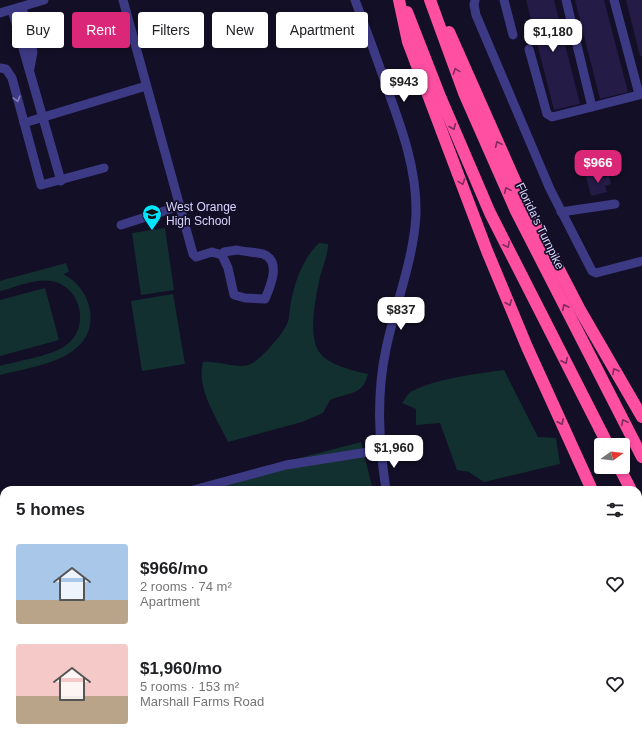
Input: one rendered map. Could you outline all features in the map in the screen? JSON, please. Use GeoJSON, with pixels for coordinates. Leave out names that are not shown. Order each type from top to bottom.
{"type":"FeatureCollection","features":[{"type":"Feature","properties":{"kind":"highway"},"geometry":{"type":"LineString","coordinates":[[400,0],[408,42],[487,251],[527,347],[571,443],[588,486]]}},
{"type":"Feature","properties":{"kind":"highway"},"geometry":{"type":"LineString","coordinates":[[400,0],[416,31],[445,108],[490,213],[604,438]]}},
{"type":"Feature","properties":{"kind":"highway","name":"Florida's Turnpike"},"geometry":{"type":"LineString","coordinates":[[430,0],[464,93],[516,211],[642,457]]}},
{"type":"Feature","properties":{"kind":"highway"},"geometry":{"type":"LineString","coordinates":[[434,0],[527,208],[580,310],[642,417]]}},
{"type":"Feature","properties":{"kind":"highway"},"geometry":{"type":"LineString","coordinates":[[623,474],[629,486]]}},
{"type":"Feature","properties":{"kind":"street"},"geometry":{"type":"LineString","coordinates":[[0,13],[44,0]]}},
{"type":"Feature","properties":{"kind":"street"},"geometry":{"type":"LineString","coordinates":[[123,0],[193,254],[196,257],[212,252],[222,255],[228,268],[234,295],[245,298],[265,299],[272,283],[274,269],[269,259],[264,254],[238,250],[224,252],[222,255]]}},
{"type":"Feature","properties":{"kind":"street"},"geometry":{"type":"LineString","coordinates":[[355,0],[405,136],[415,188],[414,236],[386,350],[380,382],[379,406],[381,450],[386,486]]}},
{"type":"Feature","properties":{"kind":"street"},"geometry":{"type":"LineString","coordinates":[[504,0],[512,35]]}},
{"type":"Feature","properties":{"kind":"street"},"geometry":{"type":"LineString","coordinates":[[566,0],[592,106]]}},
{"type":"Feature","properties":{"kind":"street"},"geometry":{"type":"LineString","coordinates":[[529,49],[547,114],[552,117],[641,94],[614,0]]}},
{"type":"Feature","properties":{"kind":"street"},"geometry":{"type":"LineString","coordinates":[[474,2],[476,15],[512,102],[561,212],[592,271],[596,273],[642,261]]}},
{"type":"Feature","properties":{"kind":"street"},"geometry":{"type":"LineString","coordinates":[[22,7],[33,52],[30,72]]}},
{"type":"Feature","properties":{"kind":"street"},"geometry":{"type":"LineString","coordinates":[[12,10],[61,181]]}},
{"type":"Feature","properties":{"kind":"street"},"geometry":{"type":"LineString","coordinates":[[0,68],[6,69],[12,78],[41,185],[61,181],[104,168]]}},
{"type":"Feature","properties":{"kind":"street"},"geometry":{"type":"LineString","coordinates":[[24,123],[146,86]]}},
{"type":"Feature","properties":{"kind":"street"},"geometry":{"type":"LineString","coordinates":[[561,212],[615,204]]}},
{"type":"Feature","properties":{"kind":"street"},"geometry":{"type":"LineString","coordinates":[[121,225],[180,206]]}},
{"type":"Feature","properties":{"kind":"street"},"geometry":{"type":"LineString","coordinates":[[208,486],[286,465],[381,450]]}},
{"type":"Feature","properties":{"kind":"green space"},"geometry":{"type":"Polygon","coordinates":[[[165,228],[174,290],[141,295],[132,233],[165,228]]]}},
{"type":"Feature","properties":{"kind":"green space"},"geometry":{"type":"Polygon","coordinates":[[[319,243],[328,244],[315,305],[313,326],[316,346],[320,353],[329,361],[342,367],[368,374],[366,381],[359,390],[330,400],[323,413],[302,422],[228,442],[213,413],[205,393],[202,383],[203,362],[246,366],[255,361],[270,347],[287,324],[290,305],[300,270],[308,256],[319,243]]]}},
{"type":"Feature","properties":{"kind":"green space"},"geometry":{"type":"Polygon","coordinates":[[[66,263],[69,272],[63,274],[77,284],[84,293],[89,304],[90,327],[84,340],[74,350],[61,358],[46,364],[0,375],[0,366],[51,353],[65,346],[73,339],[78,329],[80,319],[76,299],[70,291],[62,285],[45,280],[26,283],[0,291],[0,281],[66,263]]]}},
{"type":"Feature","properties":{"kind":"green space"},"geometry":{"type":"Polygon","coordinates":[[[45,288],[59,340],[0,356],[0,300],[45,288]]]}},
{"type":"Feature","properties":{"kind":"green space"},"geometry":{"type":"Polygon","coordinates":[[[173,294],[185,364],[142,371],[131,301],[173,294]]]}},
{"type":"Feature","properties":{"kind":"green space"},"geometry":{"type":"Polygon","coordinates":[[[504,370],[538,437],[556,438],[560,464],[484,482],[469,472],[457,470],[440,423],[416,425],[416,409],[402,403],[411,392],[434,383],[457,377],[504,370]]]}},
{"type":"Feature","properties":{"kind":"green space"},"geometry":{"type":"Polygon","coordinates":[[[361,442],[372,486],[192,486],[361,442]]]}},
{"type":"Feature","properties":{"kind":"building"},"geometry":{"type":"Polygon","coordinates":[[[526,0],[554,0],[580,104],[554,110],[526,0]]]}},
{"type":"Feature","properties":{"kind":"building"},"geometry":{"type":"Polygon","coordinates":[[[575,0],[604,0],[628,92],[600,99],[575,0]]]}},
{"type":"Feature","properties":{"kind":"building"},"geometry":{"type":"Polygon","coordinates":[[[626,0],[642,0],[642,56],[640,56],[626,0]]]}},
{"type":"Feature","properties":{"kind":"building"},"geometry":{"type":"Polygon","coordinates":[[[602,172],[604,178],[609,176],[611,184],[605,186],[607,192],[591,196],[586,176],[602,172]]]}},
{"type":"Feature","properties":{"kind":"place","name":"West Orange High School"},"geometry":{"type":"Point","coordinates":[152,231]}}]}
